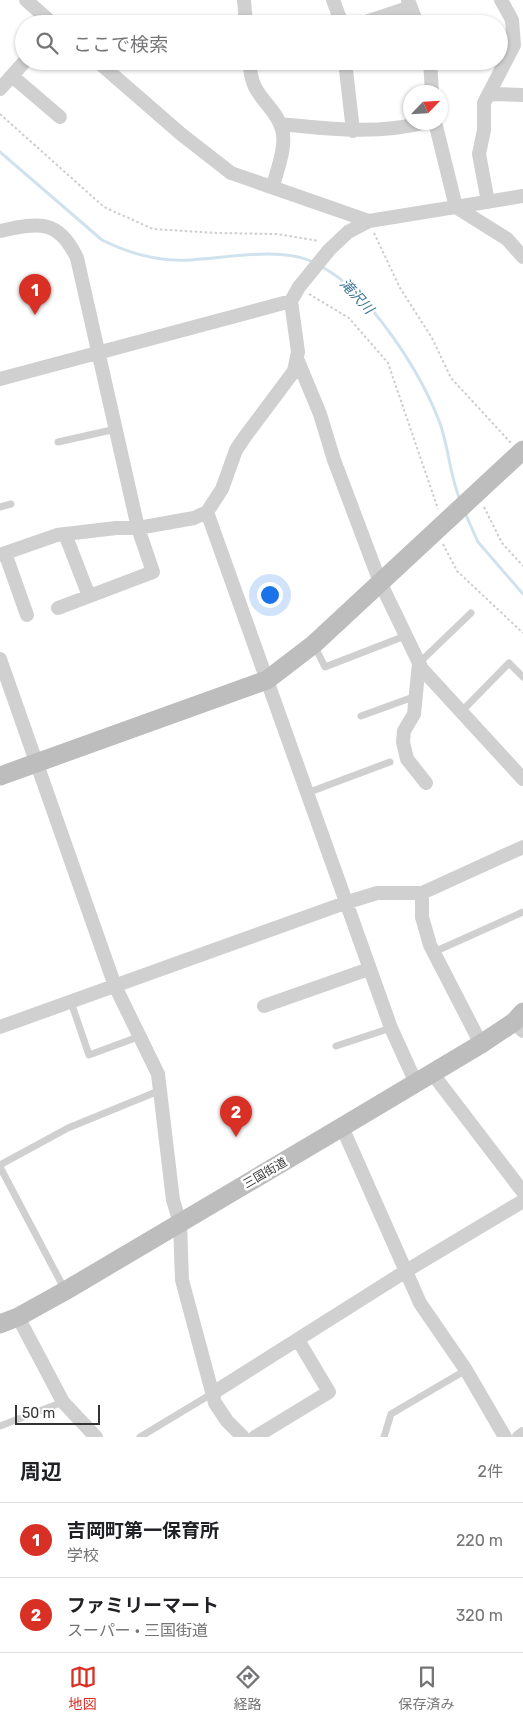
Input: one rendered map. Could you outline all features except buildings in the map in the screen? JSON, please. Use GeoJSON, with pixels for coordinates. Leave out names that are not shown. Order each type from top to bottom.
{"type":"FeatureCollection","features":[{"type":"Feature","properties":{"kind":"street"},"geometry":{"type":"LineString","coordinates":[[26,0],[43,15]]}},
{"type":"Feature","properties":{"kind":"street"},"geometry":{"type":"LineString","coordinates":[[244,0],[245,15]]}},
{"type":"Feature","properties":{"kind":"street"},"geometry":{"type":"LineString","coordinates":[[333,0],[339,15]]}},
{"type":"Feature","properties":{"kind":"street"},"geometry":{"type":"LineString","coordinates":[[501,0],[512,20],[514,44],[508,56]]}},
{"type":"Feature","properties":{"kind":"street"},"geometry":{"type":"LineString","coordinates":[[382,15],[412,3]]}},
{"type":"Feature","properties":{"kind":"street"},"geometry":{"type":"LineString","coordinates":[[0,89],[17,70]]}},
{"type":"Feature","properties":{"kind":"street"},"geometry":{"type":"LineString","coordinates":[[107,70],[181,134],[231,173],[273,186],[369,222]]}},
{"type":"Feature","properties":{"kind":"street"},"geometry":{"type":"LineString","coordinates":[[251,70],[253,85],[283,131],[282,149],[273,186]]}},
{"type":"Feature","properties":{"kind":"street"},"geometry":{"type":"LineString","coordinates":[[346,70],[353,131]]}},
{"type":"Feature","properties":{"kind":"street"},"geometry":{"type":"LineString","coordinates":[[431,70],[432,85]]}},
{"type":"Feature","properties":{"kind":"street"},"geometry":{"type":"LineString","coordinates":[[488,202],[479,154],[484,130],[484,103],[502,70]]}},
{"type":"Feature","properties":{"kind":"street"},"geometry":{"type":"LineString","coordinates":[[12,76],[60,116]]}},
{"type":"Feature","properties":{"kind":"street"},"geometry":{"type":"LineString","coordinates":[[490,94],[523,95]]}},
{"type":"Feature","properties":{"kind":"street"},"geometry":{"type":"LineString","coordinates":[[280,124],[353,131],[403,129]]}},
{"type":"Feature","properties":{"kind":"street"},"geometry":{"type":"LineString","coordinates":[[437,130],[456,207],[507,239],[523,257]]}},
{"type":"Feature","properties":{"kind":"street"},"geometry":{"type":"LineString","coordinates":[[523,196],[369,222],[348,232],[331,248],[298,287],[291,301],[298,361],[320,414],[334,460],[380,582],[405,636],[419,664],[523,779]]}},
{"type":"Feature","properties":{"kind":"street"},"geometry":{"type":"LineString","coordinates":[[0,231],[37,224],[49,227],[69,241],[77,258],[138,528],[152,572],[58,608]]}},
{"type":"Feature","properties":{"kind":"street"},"geometry":{"type":"LineString","coordinates":[[0,379],[100,354],[291,301]]}},
{"type":"Feature","properties":{"kind":"street"},"geometry":{"type":"LineString","coordinates":[[27,615],[3,554],[65,534],[116,528],[138,528],[194,518],[207,512],[222,489],[236,450],[287,383],[298,361]]}},
{"type":"Feature","properties":{"kind":"street"},"geometry":{"type":"LineString","coordinates":[[0,776],[267,680],[314,644],[522,453]]}},
{"type":"Feature","properties":{"kind":"street"},"geometry":{"type":"LineString","coordinates":[[207,512],[391,1028],[424,1078],[523,1192]]}},
{"type":"Feature","properties":{"kind":"street"},"geometry":{"type":"LineString","coordinates":[[65,534],[89,596]]}},
{"type":"Feature","properties":{"kind":"street"},"geometry":{"type":"LineString","coordinates":[[0,659],[115,986],[138,1037],[158,1074],[173,1200],[180,1223],[182,1280],[215,1403],[227,1421],[243,1437]]}},
{"type":"Feature","properties":{"kind":"street"},"geometry":{"type":"LineString","coordinates":[[419,664],[414,714],[404,731],[403,742],[407,760],[426,784]]}},
{"type":"Feature","properties":{"kind":"street"},"geometry":{"type":"LineString","coordinates":[[0,1026],[345,903],[377,893],[422,893],[523,847]]}},
{"type":"Feature","properties":{"kind":"street"},"geometry":{"type":"LineString","coordinates":[[422,893],[422,917],[434,952],[481,1044]]}},
{"type":"Feature","properties":{"kind":"street"},"geometry":{"type":"LineString","coordinates":[[264,1006],[369,969]]}},
{"type":"Feature","properties":{"kind":"street","name":"三国街道"},"geometry":{"type":"LineString","coordinates":[[0,1324],[18,1317],[65,1291],[520,1022]]}},
{"type":"Feature","properties":{"kind":"street"},"geometry":{"type":"LineString","coordinates":[[342,1127],[420,1303],[466,1370],[506,1437]]}},
{"type":"Feature","properties":{"kind":"street"},"geometry":{"type":"LineString","coordinates":[[213,1393],[406,1271],[523,1201]]}},
{"type":"Feature","properties":{"kind":"street"},"geometry":{"type":"LineString","coordinates":[[18,1317],[64,1402],[96,1437]]}},
{"type":"Feature","properties":{"kind":"street"},"geometry":{"type":"LineString","coordinates":[[255,1437],[330,1392],[298,1340]]}},
{"type":"Feature","properties":{"kind":"street"},"geometry":{"type":"LineString","coordinates":[[519,1437],[523,1434]]}},
{"type":"Feature","properties":{"kind":"lane"},"geometry":{"type":"LineString","coordinates":[[58,442],[116,429]]}},
{"type":"Feature","properties":{"kind":"lane"},"geometry":{"type":"LineString","coordinates":[[0,507],[11,504]]}},
{"type":"Feature","properties":{"kind":"lane"},"geometry":{"type":"LineString","coordinates":[[419,664],[471,613]]}},
{"type":"Feature","properties":{"kind":"lane"},"geometry":{"type":"LineString","coordinates":[[314,644],[326,667],[405,636]]}},
{"type":"Feature","properties":{"kind":"lane"},"geometry":{"type":"LineString","coordinates":[[461,712],[509,663],[523,678]]}},
{"type":"Feature","properties":{"kind":"lane"},"geometry":{"type":"LineString","coordinates":[[360,716],[416,696]]}},
{"type":"Feature","properties":{"kind":"lane"},"geometry":{"type":"LineString","coordinates":[[307,793],[390,762]]}},
{"type":"Feature","properties":{"kind":"lane"},"geometry":{"type":"LineString","coordinates":[[434,952],[523,912]]}},
{"type":"Feature","properties":{"kind":"lane"},"geometry":{"type":"LineString","coordinates":[[71,1002],[89,1055],[138,1037]]}},
{"type":"Feature","properties":{"kind":"lane"},"geometry":{"type":"LineString","coordinates":[[336,1046],[391,1028]]}},
{"type":"Feature","properties":{"kind":"lane"},"geometry":{"type":"LineString","coordinates":[[65,1291],[0,1166],[68,1128],[161,1090]]}},
{"type":"Feature","properties":{"kind":"lane"},"geometry":{"type":"LineString","coordinates":[[384,1437],[391,1414],[466,1370]]}},
{"type":"Feature","properties":{"kind":"lane"},"geometry":{"type":"LineString","coordinates":[[140,1437],[213,1393]]}},
{"type":"Feature","properties":{"kind":"lane"},"geometry":{"type":"LineString","coordinates":[[0,1426],[64,1402]]}},
{"type":"Feature","properties":{"kind":"path"},"geometry":{"type":"LineString","coordinates":[[0,114],[104,206],[153,229],[277,234],[317,240],[331,248]]}},
{"type":"Feature","properties":{"kind":"path"},"geometry":{"type":"LineString","coordinates":[[369,222],[400,288],[432,338],[450,378],[522,453]]}},
{"type":"Feature","properties":{"kind":"path"},"geometry":{"type":"LineString","coordinates":[[298,287],[349,318],[388,363],[439,528],[457,571],[523,633]]}},
{"type":"Feature","properties":{"kind":"path"},"geometry":{"type":"LineString","coordinates":[[478,493],[502,543],[523,566]]}},
{"type":"Feature","properties":{"kind":"waterway","name":"滝沢川"},"geometry":{"type":"LineString","coordinates":[[0,152],[102,240],[123,249],[145,256],[168,260],[270,254],[287,255],[315,263]]}},
{"type":"Feature","properties":{"kind":"waterway","name":"滝沢川"},"geometry":{"type":"LineString","coordinates":[[320,266],[339,278],[357,294],[375,314],[408,359],[441,426],[460,500]]}},
{"type":"Feature","properties":{"kind":"waterway","name":"滝沢川"},"geometry":{"type":"LineString","coordinates":[[465,513],[478,542],[523,594]]}},
{"type":"Feature","properties":{"kind":"place","name":"吉岡町第一保育所"},"geometry":{"type":"Point","coordinates":[35,315]}},
{"type":"Feature","properties":{"kind":"place","name":"ファミリーマート"},"geometry":{"type":"Point","coordinates":[236,1137]}}]}
